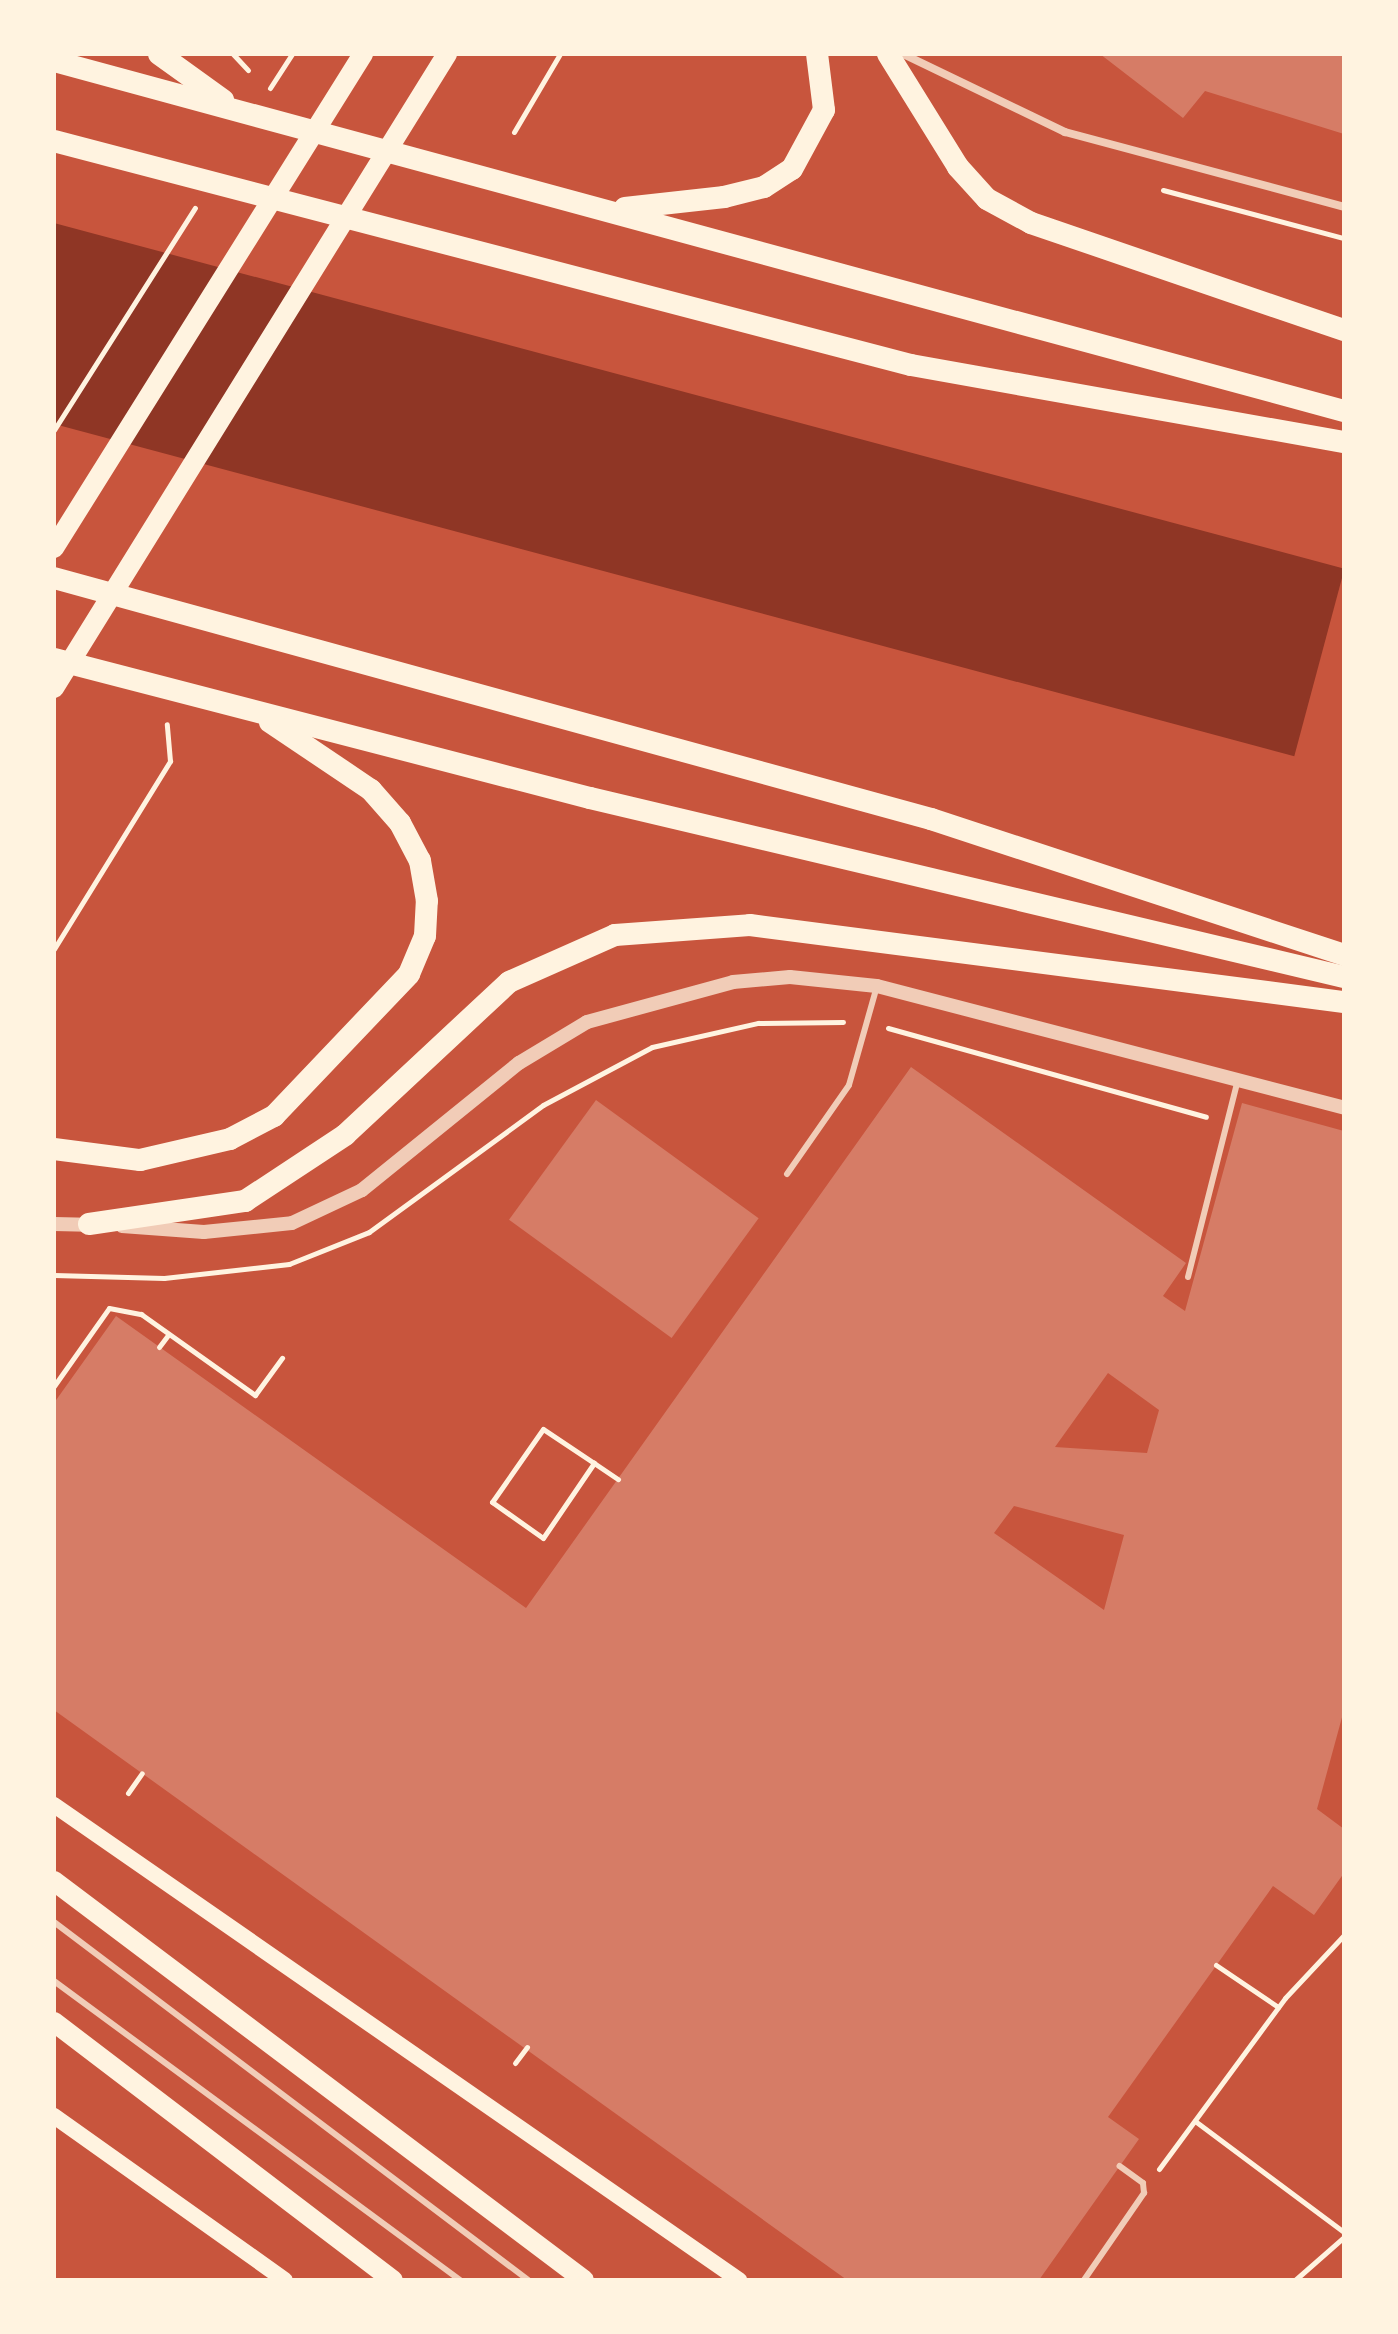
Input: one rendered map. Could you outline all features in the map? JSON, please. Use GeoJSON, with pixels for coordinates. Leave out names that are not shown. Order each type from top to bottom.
{"type":"FeatureCollection","features":[{"type":"Feature","properties":{"kind":"highway"},"geometry":{"type":"LineString","coordinates":[[159,54],[237,110]]}},
{"type":"Feature","properties":{"kind":"highway"},"geometry":{"type":"LineString","coordinates":[[608,210],[724,197],[764,187],[792,169],[824,110],[817,54]]}},
{"type":"Feature","properties":{"kind":"highway"},"geometry":{"type":"LineString","coordinates":[[888,54],[958,167],[987,199],[1031,223],[1344,330]]}},
{"type":"Feature","properties":{"kind":"highway"},"geometry":{"type":"LineString","coordinates":[[54,61],[1344,411]]}},
{"type":"Feature","properties":{"kind":"highway"},"geometry":{"type":"LineString","coordinates":[[54,141],[911,365],[1344,442]]}},
{"type":"Feature","properties":{"kind":"highway"},"geometry":{"type":"LineString","coordinates":[[54,578],[931,819],[1344,955]]}},
{"type":"Feature","properties":{"kind":"highway"},"geometry":{"type":"LineString","coordinates":[[54,659],[1344,977]]}},
{"type":"Feature","properties":{"kind":"highway"},"geometry":{"type":"LineString","coordinates":[[54,1149],[140,1160],[230,1139],[274,1116],[374,1019],[409,974],[425,936],[427,901],[420,861],[400,823],[371,790],[252,710]]}},
{"type":"Feature","properties":{"kind":"highway"},"geometry":{"type":"LineString","coordinates":[[89,1224],[245,1201],[345,1135],[509,982],[615,935],[750,925],[1344,1002]]}},
{"type":"Feature","properties":{"kind":"main road"},"geometry":{"type":"LineString","coordinates":[[54,548],[363,54]]}},
{"type":"Feature","properties":{"kind":"main road"},"geometry":{"type":"LineString","coordinates":[[54,688],[447,54]]}},
{"type":"Feature","properties":{"kind":"main road"},"geometry":{"type":"LineString","coordinates":[[54,1805],[739,2280]]}},
{"type":"Feature","properties":{"kind":"main road"},"geometry":{"type":"LineString","coordinates":[[54,1881],[584,2280]]}},
{"type":"Feature","properties":{"kind":"main road"},"geometry":{"type":"LineString","coordinates":[[54,2022],[393,2280]]}},
{"type":"Feature","properties":{"kind":"main road"},"geometry":{"type":"LineString","coordinates":[[54,2116],[285,2280]]}},
{"type":"Feature","properties":{"kind":"street"},"geometry":{"type":"LineString","coordinates":[[903,54],[1065,132],[1344,207]]}},
{"type":"Feature","properties":{"kind":"street"},"geometry":{"type":"LineString","coordinates":[[54,1224],[204,1232],[292,1223],[362,1190],[519,1063],[587,1022],[733,982],[790,977],[877,986],[1344,1108]]}},
{"type":"Feature","properties":{"kind":"lane"},"geometry":{"type":"LineString","coordinates":[[787,1174],[849,1085],[871,1024],[877,986]]}},
{"type":"Feature","properties":{"kind":"lane"},"geometry":{"type":"LineString","coordinates":[[1188,1277],[1238,1080]]}},
{"type":"Feature","properties":{"kind":"lane"},"geometry":{"type":"LineString","coordinates":[[54,1922],[528,2280]]}},
{"type":"Feature","properties":{"kind":"lane"},"geometry":{"type":"LineString","coordinates":[[54,1981],[460,2280]]}},
{"type":"Feature","properties":{"kind":"lane"},"geometry":{"type":"LineString","coordinates":[[1084,2280],[1145,2188],[1120,2166]]}},
{"type":"Feature","properties":{"kind":"path"},"geometry":{"type":"LineString","coordinates":[[233,54],[248,70]]}},
{"type":"Feature","properties":{"kind":"path"},"geometry":{"type":"LineString","coordinates":[[266,94],[292,54]]}},
{"type":"Feature","properties":{"kind":"path"},"geometry":{"type":"LineString","coordinates":[[514,132],[560,54]]}},
{"type":"Feature","properties":{"kind":"path"},"geometry":{"type":"LineString","coordinates":[[1163,190],[1344,238]]}},
{"type":"Feature","properties":{"kind":"path"},"geometry":{"type":"LineString","coordinates":[[54,430],[198,202]]}},
{"type":"Feature","properties":{"kind":"path"},"geometry":{"type":"LineString","coordinates":[[54,949],[170,761],[167,724]]}},
{"type":"Feature","properties":{"kind":"path"},"geometry":{"type":"LineString","coordinates":[[54,1275],[164,1278],[289,1264],[369,1232],[543,1105],[652,1047],[758,1023],[871,1024],[1228,1123]]}},
{"type":"Feature","properties":{"kind":"path"},"geometry":{"type":"LineString","coordinates":[[54,1386],[109,1308],[141,1314],[255,1395],[282,1358]]}},
{"type":"Feature","properties":{"kind":"path"},"geometry":{"type":"LineString","coordinates":[[159,1347],[168,1335]]}},
{"type":"Feature","properties":{"kind":"path"},"geometry":{"type":"LineString","coordinates":[[594,1463],[543,1538],[492,1502],[543,1429],[594,1463],[618,1479]]}},
{"type":"Feature","properties":{"kind":"path"},"geometry":{"type":"LineString","coordinates":[[128,1793],[142,1773]]}},
{"type":"Feature","properties":{"kind":"path"},"geometry":{"type":"LineString","coordinates":[[1145,2188],[1278,2007],[1344,1935]]}},
{"type":"Feature","properties":{"kind":"path"},"geometry":{"type":"LineString","coordinates":[[1216,1965],[1278,2007]]}},
{"type":"Feature","properties":{"kind":"path"},"geometry":{"type":"LineString","coordinates":[[515,2063],[527,2047]]}},
{"type":"Feature","properties":{"kind":"path"},"geometry":{"type":"LineString","coordinates":[[1195,2121],[1344,2234],[1295,2280]]}},
{"type":"Feature","properties":{"kind":"shaded area"},"geometry":{"type":"Polygon","coordinates":[[[54,223],[1344,569],[1294,756],[54,424],[54,223]]]}},
{"type":"Feature","properties":{"kind":"building"},"geometry":{"type":"Polygon","coordinates":[[[1100,54],[1344,54],[1344,134],[1205,91],[1183,118],[1100,54]]]}},
{"type":"Feature","properties":{"kind":"building"},"geometry":{"type":"Polygon","coordinates":[[[911,1067],[1186,1263],[1163,1296],[1185,1311],[1242,1103],[1344,1131],[1344,1710],[1317,1809],[1344,1829],[1344,1873],[1314,1915],[1273,1886],[1108,2117],[1139,2139],[1039,2280],[847,2280],[54,1710],[54,1403],[116,1316],[526,1608],[911,1067]],[[1108,1373],[1055,1447],[1147,1453],[1159,1410],[1108,1373]],[[1014,1506],[994,1533],[1104,1610],[1124,1535],[1014,1506]]]}},
{"type":"Feature","properties":{"kind":"building"},"geometry":{"type":"Polygon","coordinates":[[[596,1100],[759,1218],[672,1338],[509,1220],[596,1100]]]}}]}
